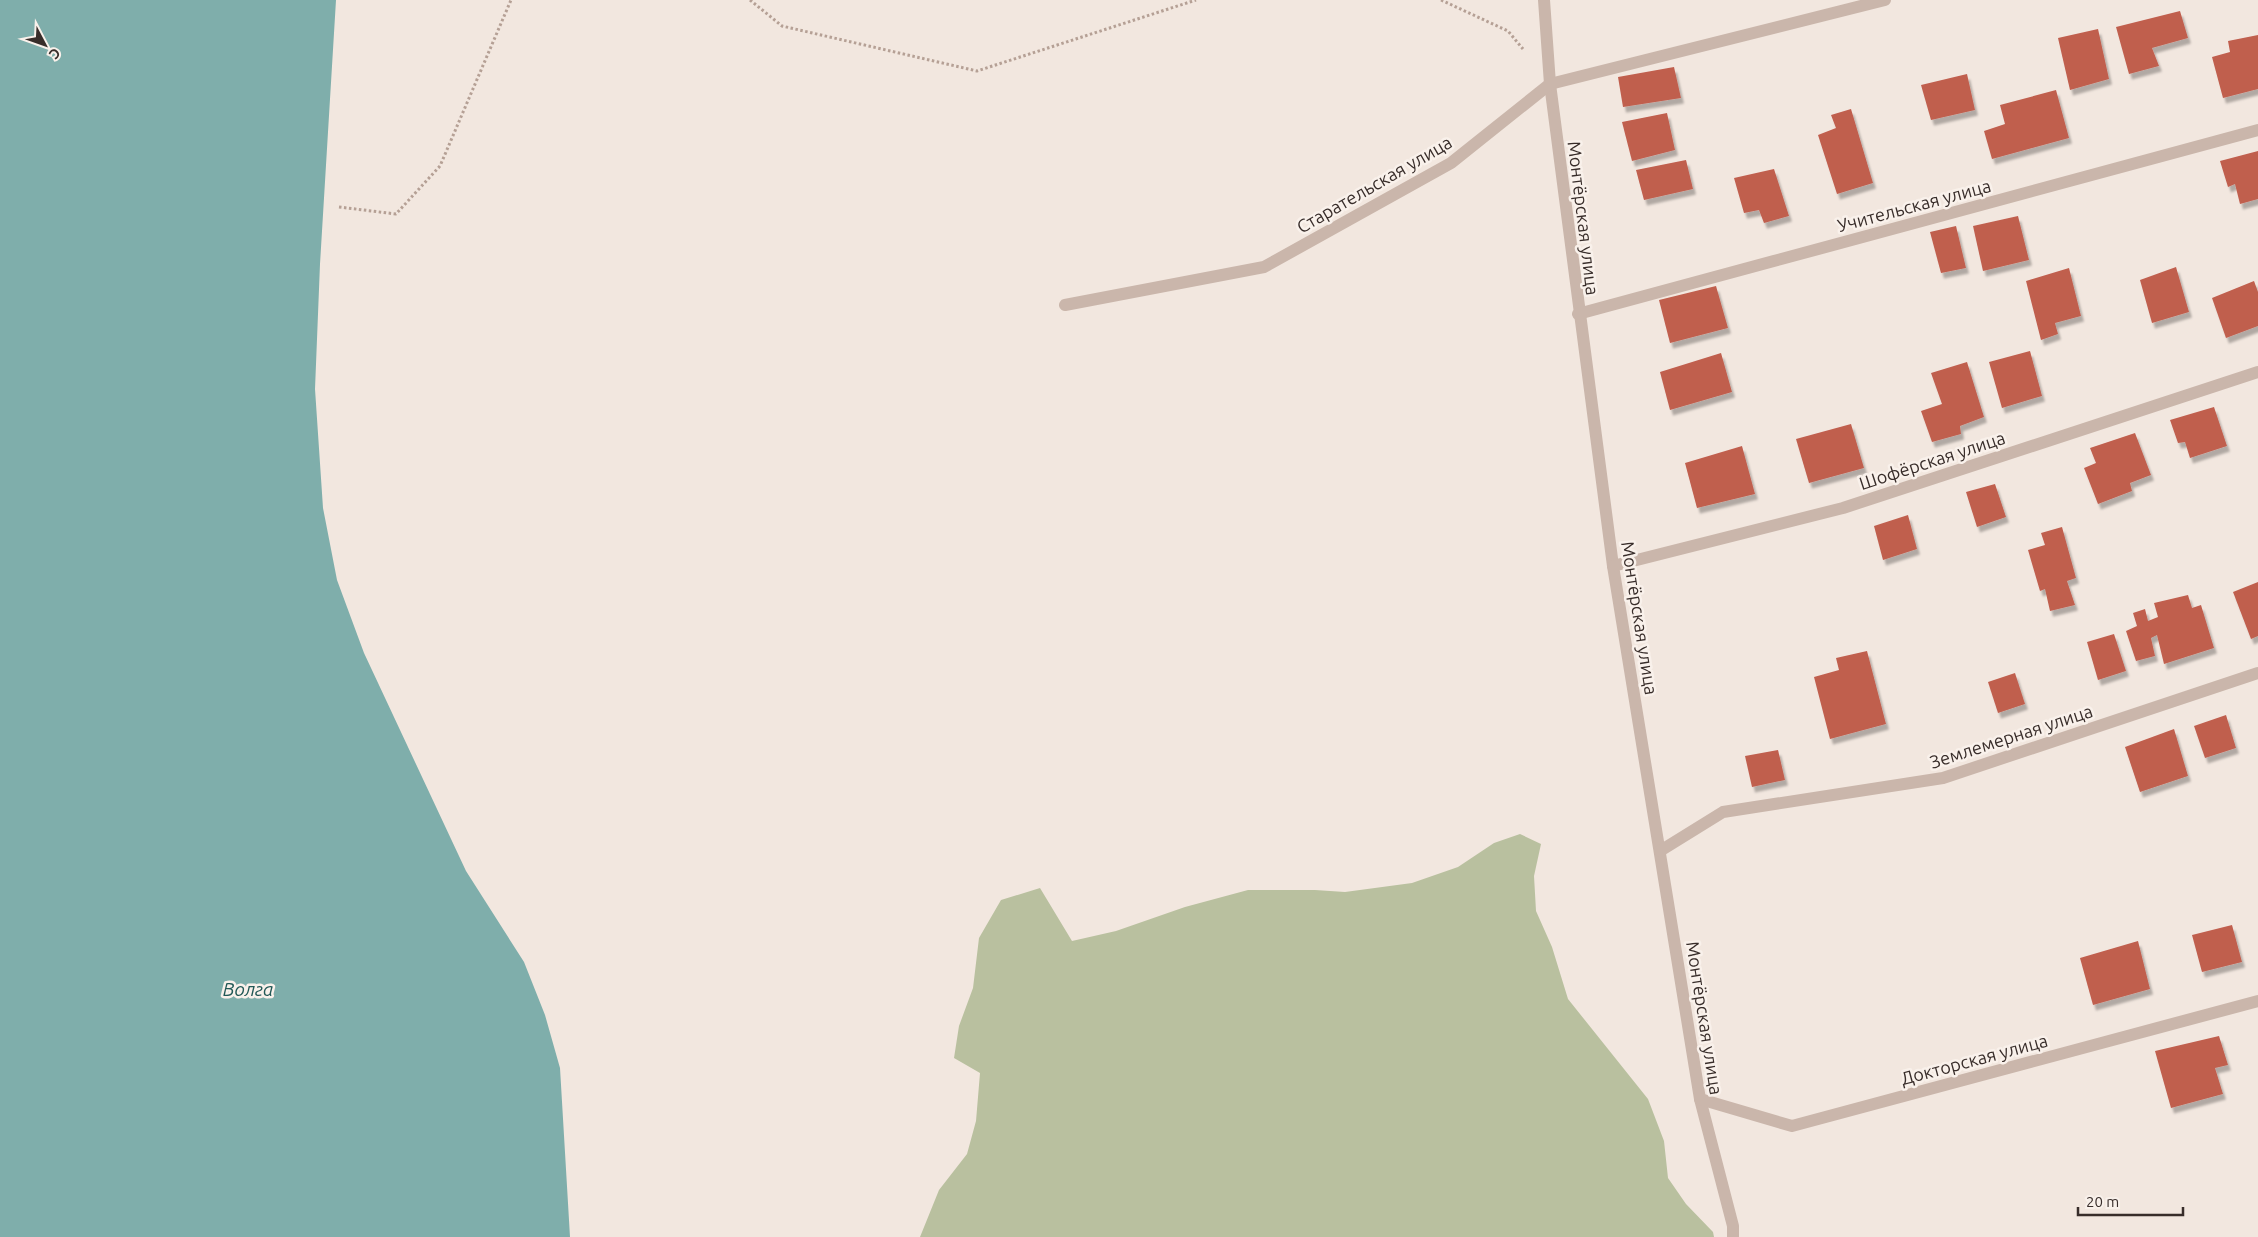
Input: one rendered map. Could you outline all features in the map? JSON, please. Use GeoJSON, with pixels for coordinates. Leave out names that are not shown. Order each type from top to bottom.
{"type":"FeatureCollection","features":[{"type":"Feature","properties":{"kind":"street","name":"Монтёрская улица"},"geometry":{"type":"LineString","coordinates":[[1544,0],[1550,84],[1578,314],[1613,566],[1700,1099],[1733,1226],[1733,1237]]}},
{"type":"Feature","properties":{"kind":"street","name":"Старательская улица"},"geometry":{"type":"LineString","coordinates":[[1065,305],[1264,267],[1451,163],[1550,84],[1885,0]]}},
{"type":"Feature","properties":{"kind":"street","name":"Учительская улица"},"geometry":{"type":"LineString","coordinates":[[1578,314],[2258,130]]}},
{"type":"Feature","properties":{"kind":"street","name":"Шофёрская улица"},"geometry":{"type":"LineString","coordinates":[[1613,566],[1843,508],[2258,372]]}},
{"type":"Feature","properties":{"kind":"street","name":"Землемерная улица"},"geometry":{"type":"LineString","coordinates":[[1660,851],[1722,812],[1943,778],[2258,673]]}},
{"type":"Feature","properties":{"kind":"street","name":"Докторская улица"},"geometry":{"type":"LineString","coordinates":[[1700,1099],[1792,1126],[2258,1001]]}},
{"type":"Feature","properties":{"kind":"path"},"geometry":{"type":"LineString","coordinates":[[340,207],[396,214],[440,166],[511,0]]}},
{"type":"Feature","properties":{"kind":"path"},"geometry":{"type":"LineString","coordinates":[[750,0],[782,26],[978,70],[1196,0]]}},
{"type":"Feature","properties":{"kind":"path"},"geometry":{"type":"LineString","coordinates":[[1442,0],[1508,31],[1550,84]]}},
{"type":"Feature","properties":{"kind":"green space"},"geometry":{"type":"Polygon","coordinates":[[[1520,834],[1541,844],[1534,876],[1536,911],[1552,947],[1568,999],[1648,1099],[1664,1141],[1668,1178],[1686,1204],[1713,1232],[1714,1237],[920,1237],[939,1190],[967,1154],[976,1121],[980,1073],[954,1058],[959,1026],[973,988],[979,938],[1001,900],[1040,888],[1072,941],[1116,931],[1185,907],[1248,890],[1345,892],[1412,883],[1458,867],[1494,843],[1520,834]]]}},
{"type":"Feature","properties":{"kind":"water","name":"Волга"},"geometry":{"type":"Polygon","coordinates":[[[0,0],[336,0],[320,264],[315,389],[323,508],[337,580],[364,653],[466,871],[524,962],[545,1015],[560,1068],[570,1237],[0,1237],[0,0]]]}},
{"type":"Feature","properties":{"kind":"building"},"geometry":{"type":"Polygon","coordinates":[[[2180,11],[2188,38],[2152,48],[2159,66],[2129,74],[2116,27],[2180,11]]]}},
{"type":"Feature","properties":{"kind":"building"},"geometry":{"type":"Polygon","coordinates":[[[2098,29],[2109,79],[2070,90],[2058,38],[2098,29]]]}},
{"type":"Feature","properties":{"kind":"building"},"geometry":{"type":"Polygon","coordinates":[[[2258,35],[2258,89],[2223,98],[2212,57],[2230,52],[2228,41],[2258,35]]]}},
{"type":"Feature","properties":{"kind":"building"},"geometry":{"type":"Polygon","coordinates":[[[1674,67],[1681,98],[1623,107],[1618,77],[1674,67]]]}},
{"type":"Feature","properties":{"kind":"building"},"geometry":{"type":"Polygon","coordinates":[[[1967,74],[1975,110],[1931,120],[1921,85],[1967,74]]]}},
{"type":"Feature","properties":{"kind":"building"},"geometry":{"type":"Polygon","coordinates":[[[2056,90],[2069,138],[1992,159],[1984,131],[2005,124],[2000,105],[2056,90]]]}},
{"type":"Feature","properties":{"kind":"building"},"geometry":{"type":"Polygon","coordinates":[[[1851,109],[1873,183],[1837,194],[1818,135],[1836,128],[1831,115],[1851,109]]]}},
{"type":"Feature","properties":{"kind":"building"},"geometry":{"type":"Polygon","coordinates":[[[1667,113],[1675,150],[1632,161],[1622,122],[1667,113]]]}},
{"type":"Feature","properties":{"kind":"building"},"geometry":{"type":"Polygon","coordinates":[[[2258,151],[2258,199],[2240,204],[2235,184],[2228,187],[2220,161],[2258,151]]]}},
{"type":"Feature","properties":{"kind":"building"},"geometry":{"type":"Polygon","coordinates":[[[1686,160],[1693,189],[1644,200],[1636,170],[1686,160]]]}},
{"type":"Feature","properties":{"kind":"building"},"geometry":{"type":"Polygon","coordinates":[[[1774,169],[1789,216],[1764,223],[1759,210],[1744,213],[1734,178],[1774,169]]]}},
{"type":"Feature","properties":{"kind":"building"},"geometry":{"type":"Polygon","coordinates":[[[2018,216],[2029,260],[1983,271],[1973,226],[2018,216]]]}},
{"type":"Feature","properties":{"kind":"building"},"geometry":{"type":"Polygon","coordinates":[[[1956,226],[1966,268],[1941,273],[1930,232],[1956,226]]]}},
{"type":"Feature","properties":{"kind":"building"},"geometry":{"type":"Polygon","coordinates":[[[2176,267],[2189,312],[2152,323],[2140,280],[2176,267]]]}},
{"type":"Feature","properties":{"kind":"building"},"geometry":{"type":"Polygon","coordinates":[[[2069,268],[2081,316],[2055,323],[2058,334],[2041,340],[2026,281],[2069,268]]]}},
{"type":"Feature","properties":{"kind":"building"},"geometry":{"type":"Polygon","coordinates":[[[2254,281],[2258,292],[2258,326],[2226,338],[2212,298],[2254,281]]]}},
{"type":"Feature","properties":{"kind":"building"},"geometry":{"type":"Polygon","coordinates":[[[1716,286],[1728,328],[1670,343],[1659,300],[1716,286]]]}},
{"type":"Feature","properties":{"kind":"building"},"geometry":{"type":"Polygon","coordinates":[[[2030,351],[2042,396],[2002,408],[1989,362],[2030,351]]]}},
{"type":"Feature","properties":{"kind":"building"},"geometry":{"type":"Polygon","coordinates":[[[1721,353],[1732,392],[1670,410],[1660,372],[1721,353]]]}},
{"type":"Feature","properties":{"kind":"building"},"geometry":{"type":"Polygon","coordinates":[[[1967,362],[1984,417],[1960,426],[1961,434],[1932,442],[1921,411],[1942,404],[1931,373],[1967,362]]]}},
{"type":"Feature","properties":{"kind":"building"},"geometry":{"type":"Polygon","coordinates":[[[2214,407],[2227,446],[2190,458],[2185,442],[2178,443],[2170,420],[2214,407]]]}},
{"type":"Feature","properties":{"kind":"building"},"geometry":{"type":"Polygon","coordinates":[[[1851,424],[1864,468],[1809,483],[1796,439],[1851,424]]]}},
{"type":"Feature","properties":{"kind":"building"},"geometry":{"type":"Polygon","coordinates":[[[2135,433],[2151,475],[2130,483],[2132,491],[2098,504],[2084,468],[2096,463],[2090,448],[2135,433]]]}},
{"type":"Feature","properties":{"kind":"building"},"geometry":{"type":"Polygon","coordinates":[[[1742,446],[1755,494],[1697,508],[1685,463],[1742,446]]]}},
{"type":"Feature","properties":{"kind":"building"},"geometry":{"type":"Polygon","coordinates":[[[1995,484],[2006,517],[1977,527],[1966,492],[1995,484]]]}},
{"type":"Feature","properties":{"kind":"building"},"geometry":{"type":"Polygon","coordinates":[[[1908,515],[1917,549],[1883,560],[1874,526],[1908,515]]]}},
{"type":"Feature","properties":{"kind":"building"},"geometry":{"type":"Polygon","coordinates":[[[2062,527],[2076,578],[2067,581],[2075,605],[2050,611],[2045,589],[2040,591],[2028,550],[2045,545],[2041,533],[2062,527]]]}},
{"type":"Feature","properties":{"kind":"building"},"geometry":{"type":"Polygon","coordinates":[[[2258,582],[2258,636],[2251,639],[2233,592],[2258,582]]]}},
{"type":"Feature","properties":{"kind":"building"},"geometry":{"type":"Polygon","coordinates":[[[2188,595],[2192,608],[2201,605],[2214,648],[2164,664],[2157,635],[2151,638],[2155,656],[2136,661],[2126,631],[2137,626],[2133,613],[2145,609],[2148,621],[2158,617],[2154,603],[2188,595]]]}},
{"type":"Feature","properties":{"kind":"building"},"geometry":{"type":"Polygon","coordinates":[[[2114,634],[2126,671],[2098,680],[2087,642],[2114,634]]]}},
{"type":"Feature","properties":{"kind":"building"},"geometry":{"type":"Polygon","coordinates":[[[1867,651],[1886,724],[1830,739],[1814,677],[1839,670],[1836,658],[1867,651]]]}},
{"type":"Feature","properties":{"kind":"building"},"geometry":{"type":"Polygon","coordinates":[[[2015,673],[2025,704],[1998,713],[1988,682],[2015,673]]]}},
{"type":"Feature","properties":{"kind":"building"},"geometry":{"type":"Polygon","coordinates":[[[2226,715],[2236,748],[2205,758],[2194,726],[2226,715]]]}},
{"type":"Feature","properties":{"kind":"building"},"geometry":{"type":"Polygon","coordinates":[[[2174,729],[2188,776],[2140,792],[2125,747],[2174,729]]]}},
{"type":"Feature","properties":{"kind":"building"},"geometry":{"type":"Polygon","coordinates":[[[1778,750],[1785,780],[1752,787],[1745,756],[1778,750]]]}},
{"type":"Feature","properties":{"kind":"building"},"geometry":{"type":"Polygon","coordinates":[[[2232,925],[2242,962],[2202,972],[2192,935],[2232,925]]]}},
{"type":"Feature","properties":{"kind":"building"},"geometry":{"type":"Polygon","coordinates":[[[2138,941],[2150,989],[2093,1005],[2080,958],[2138,941]]]}},
{"type":"Feature","properties":{"kind":"building"},"geometry":{"type":"Polygon","coordinates":[[[2219,1036],[2228,1065],[2215,1068],[2223,1094],[2171,1108],[2155,1051],[2219,1036]]]}}]}
